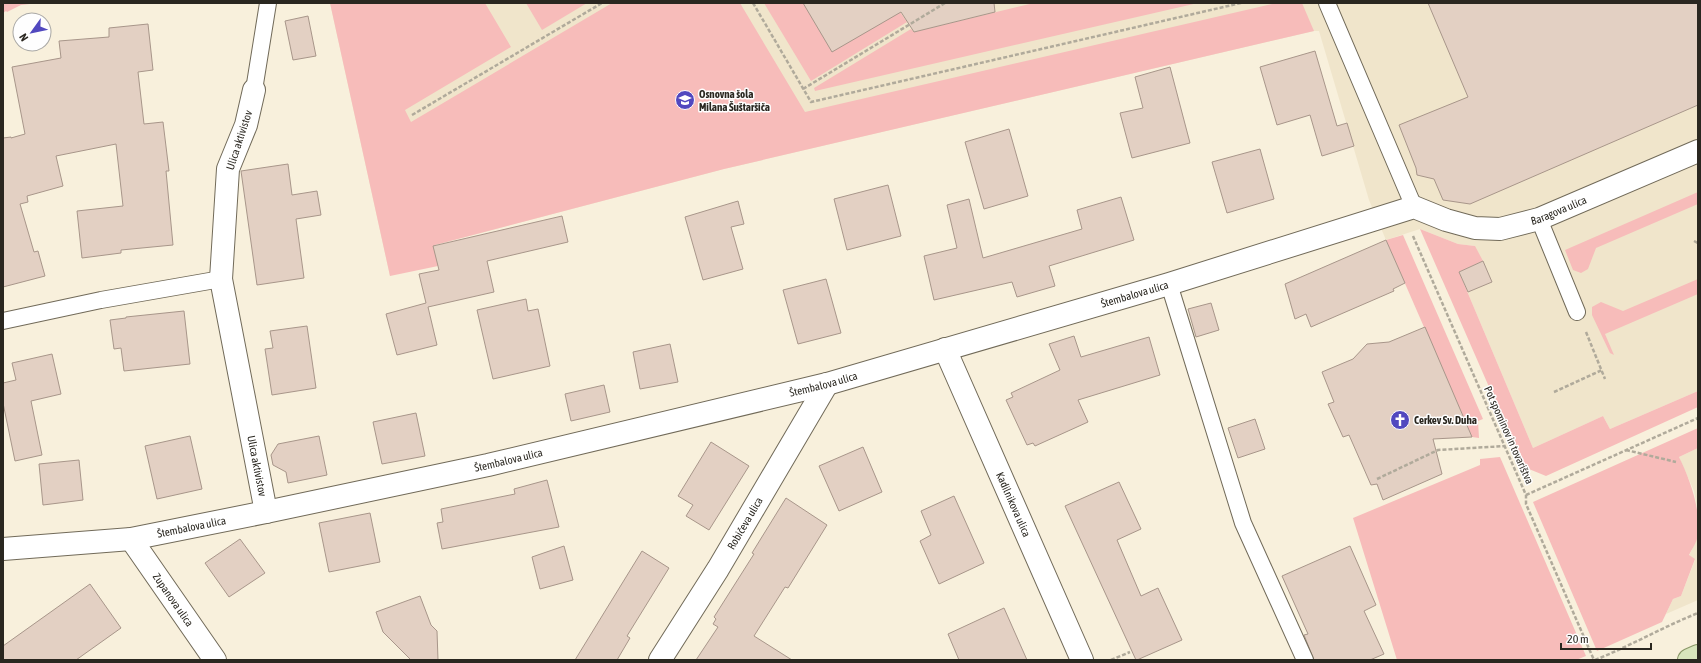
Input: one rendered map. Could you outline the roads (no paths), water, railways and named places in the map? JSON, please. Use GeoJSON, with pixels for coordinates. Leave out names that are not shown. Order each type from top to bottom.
{"type":"FeatureCollection","features":[{"type":"Feature","properties":{"kind":"main road"},"geometry":{"type":"LineString","coordinates":[[1689,660],[1698,656]]}},
{"type":"Feature","properties":{"kind":"street","name":"Ulica aktivistov"},"geometry":{"type":"LineString","coordinates":[[254,90],[246,125],[228,169],[221,279],[266,512]]}},
{"type":"Feature","properties":{"kind":"street","name":"Baragova ulica"},"geometry":{"type":"LineString","coordinates":[[1414,207],[1446,220],[1475,228],[1500,229],[1539,218],[1698,150]]}},
{"type":"Feature","properties":{"kind":"street","name":"Štembalova ulica"},"geometry":{"type":"LineString","coordinates":[[3,549],[131,539],[266,512],[488,465],[827,384],[1169,284],[1414,207]]}},
{"type":"Feature","properties":{"kind":"street","name":"Kadilnikova ulica"},"geometry":{"type":"LineString","coordinates":[[945,349],[1082,660]]}},
{"type":"Feature","properties":{"kind":"street","name":"Robičeva ulica"},"geometry":{"type":"LineString","coordinates":[[660,660],[718,569],[827,384]]}},
{"type":"Feature","properties":{"kind":"street","name":"Zupanova ulica"},"geometry":{"type":"LineString","coordinates":[[131,539],[216,660]]}},
{"type":"Feature","properties":{"kind":"lane","name":"Ulica aktivistov"},"geometry":{"type":"LineString","coordinates":[[254,90],[268,3]]}},
{"type":"Feature","properties":{"kind":"lane"},"geometry":{"type":"LineString","coordinates":[[1326,3],[1414,207]]}},
{"type":"Feature","properties":{"kind":"lane"},"geometry":{"type":"LineString","coordinates":[[1539,218],[1577,312]]}},
{"type":"Feature","properties":{"kind":"lane"},"geometry":{"type":"LineString","coordinates":[[3,321],[101,300],[221,279]]}},
{"type":"Feature","properties":{"kind":"lane"},"geometry":{"type":"LineString","coordinates":[[1169,284],[1243,523],[1305,660]]}},
{"type":"Feature","properties":{"kind":"place","name":"Osnovna šola Milana Šuštaršiča"},"geometry":{"type":"Point","coordinates":[685,100]}},
{"type":"Feature","properties":{"kind":"place","name":"Cerkev Sv. Duha"},"geometry":{"type":"Point","coordinates":[1400,420]}}]}
